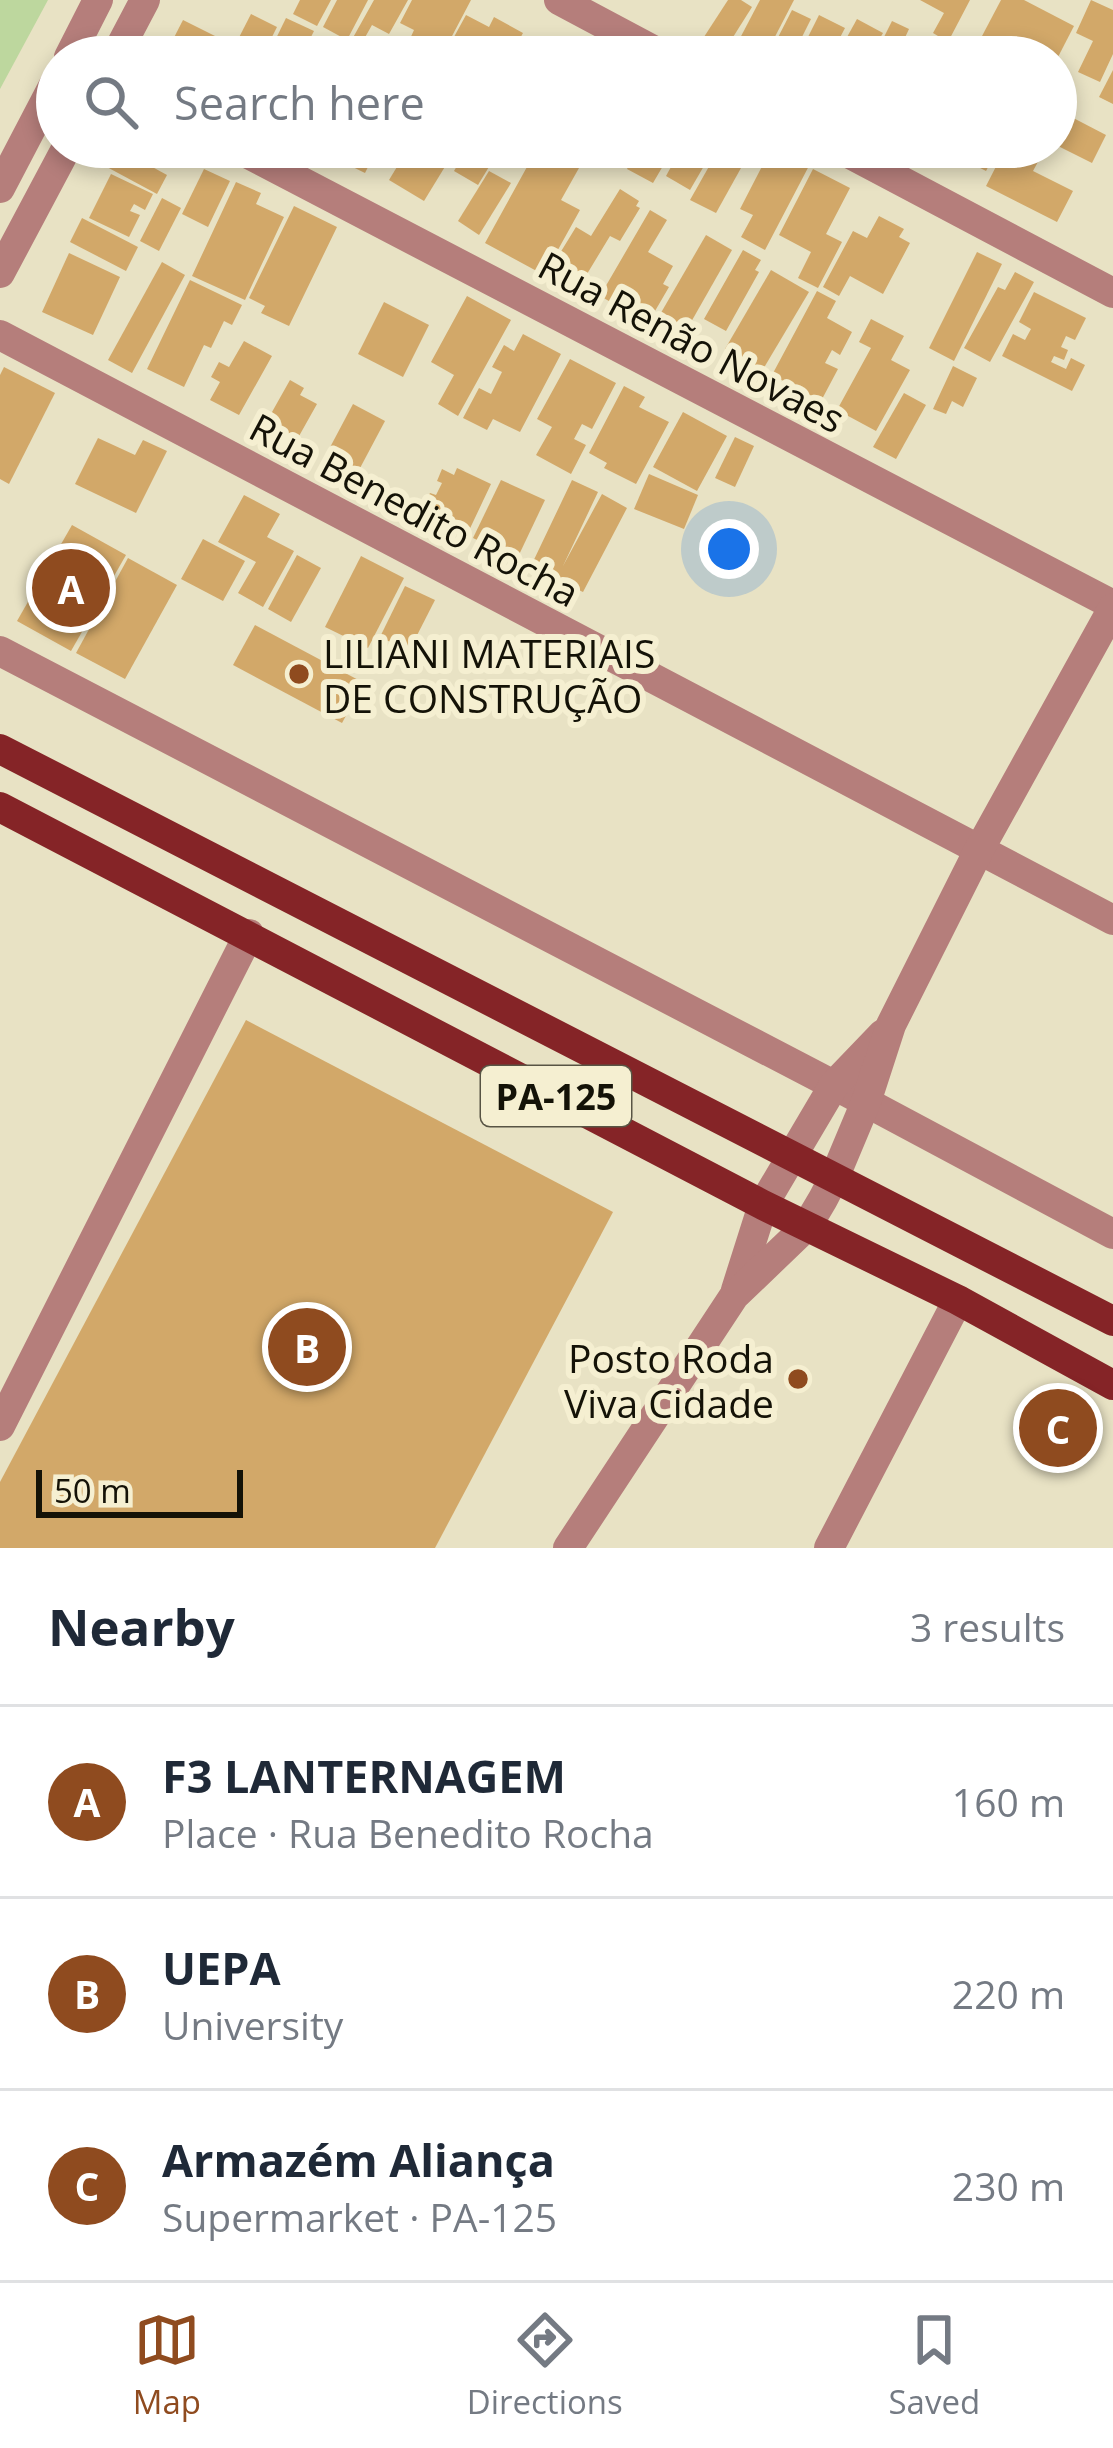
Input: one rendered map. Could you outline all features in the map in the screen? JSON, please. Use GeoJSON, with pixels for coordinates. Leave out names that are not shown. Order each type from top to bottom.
{"type":"FeatureCollection","features":[{"type":"Feature","properties":{"kind":"main road","name":"PA-125"},"geometry":{"type":"LineString","coordinates":[[0,749],[1113,1321]]}},
{"type":"Feature","properties":{"kind":"main road","name":"PA-125"},"geometry":{"type":"LineString","coordinates":[[0,807],[1113,1384]]}},
{"type":"Feature","properties":{"kind":"street"},"geometry":{"type":"LineString","coordinates":[[79,36],[98,0]]}},
{"type":"Feature","properties":{"kind":"street"},"geometry":{"type":"LineString","coordinates":[[126,36],[145,0]]}},
{"type":"Feature","properties":{"kind":"street"},"geometry":{"type":"LineString","coordinates":[[559,0],[627,36]]}},
{"type":"Feature","properties":{"kind":"street"},"geometry":{"type":"LineString","coordinates":[[0,188],[36,119]]}},
{"type":"Feature","properties":{"kind":"street"},"geometry":{"type":"LineString","coordinates":[[0,273],[56,168]]}},
{"type":"Feature","properties":{"kind":"street","name":"Rua Renão Novaes"},"geometry":{"type":"LineString","coordinates":[[275,168],[1113,606]]}},
{"type":"Feature","properties":{"kind":"street"},"geometry":{"type":"LineString","coordinates":[[877,168],[1113,293]]}},
{"type":"Feature","properties":{"kind":"street","name":"Rua Benedito Rocha"},"geometry":{"type":"LineString","coordinates":[[0,335],[1113,920]]}},
{"type":"Feature","properties":{"kind":"street"},"geometry":{"type":"LineString","coordinates":[[568,1548],[734,1296],[807,1226],[836,1176],[891,1025],[979,850],[1113,606]]}},
{"type":"Feature","properties":{"kind":"street"},"geometry":{"type":"LineString","coordinates":[[0,652],[1113,1234]]}},
{"type":"Feature","properties":{"kind":"street"},"geometry":{"type":"LineString","coordinates":[[0,1426],[249,934]]}},
{"type":"Feature","properties":{"kind":"street"},"geometry":{"type":"LineString","coordinates":[[734,1296],[763,1204],[834,1085],[891,1025]]}},
{"type":"Feature","properties":{"kind":"street"},"geometry":{"type":"LineString","coordinates":[[829,1548],[958,1300]]}},
{"type":"Feature","properties":{"kind":"green space"},"geometry":{"type":"Polygon","coordinates":[[[0,0],[48,0],[0,89],[0,0]]]}},
{"type":"Feature","properties":{"kind":"building"},"geometry":{"type":"Polygon","coordinates":[[[300,0],[331,0],[317,26],[293,14],[300,0]]]}},
{"type":"Feature","properties":{"kind":"building"},"geometry":{"type":"Polygon","coordinates":[[[337,0],[368,0],[349,36],[323,27],[337,0]]]}},
{"type":"Feature","properties":{"kind":"building"},"geometry":{"type":"Polygon","coordinates":[[[374,0],[408,0],[389,34],[372,25],[366,36],[354,36],[374,0]]]}},
{"type":"Feature","properties":{"kind":"building"},"geometry":{"type":"Polygon","coordinates":[[[412,0],[471,0],[452,36],[411,36],[414,30],[400,23],[412,0]]]}},
{"type":"Feature","properties":{"kind":"building"},"geometry":{"type":"Polygon","coordinates":[[[728,0],[741,0],[752,7],[734,36],[705,36],[728,0]]]}},
{"type":"Feature","properties":{"kind":"building"},"geometry":{"type":"Polygon","coordinates":[[[760,0],[794,0],[775,36],[741,36],[760,0]]]}},
{"type":"Feature","properties":{"kind":"building"},"geometry":{"type":"Polygon","coordinates":[[[920,0],[970,0],[951,36],[933,33],[944,13],[920,0]]]}},
{"type":"Feature","properties":{"kind":"building"},"geometry":{"type":"Polygon","coordinates":[[[1001,0],[1024,0],[1074,26],[1069,36],[982,36],[1001,0]]]}},
{"type":"Feature","properties":{"kind":"building"},"geometry":{"type":"Polygon","coordinates":[[[1091,0],[1113,10],[1113,54],[1100,82],[1078,72],[1093,41],[1076,33],[1091,0]]]}},
{"type":"Feature","properties":{"kind":"building"},"geometry":{"type":"Polygon","coordinates":[[[792,10],[811,19],[802,36],[779,36],[792,10]]]}},
{"type":"Feature","properties":{"kind":"building"},"geometry":{"type":"Polygon","coordinates":[[[251,14],[277,27],[272,36],[240,36],[251,14]]]}},
{"type":"Feature","properties":{"kind":"building"},"geometry":{"type":"Polygon","coordinates":[[[466,15],[489,27],[494,17],[523,33],[521,36],[454,36],[466,15]]]}},
{"type":"Feature","properties":{"kind":"building"},"geometry":{"type":"Polygon","coordinates":[[[819,15],[845,28],[841,36],[808,36],[819,15]]]}},
{"type":"Feature","properties":{"kind":"building"},"geometry":{"type":"Polygon","coordinates":[[[286,18],[314,31],[312,36],[277,36],[286,18]]]}},
{"type":"Feature","properties":{"kind":"building"},"geometry":{"type":"Polygon","coordinates":[[[857,19],[883,33],[881,36],[848,36],[857,19]]]}},
{"type":"Feature","properties":{"kind":"building"},"geometry":{"type":"Polygon","coordinates":[[[183,20],[215,36],[175,36],[183,20]]]}},
{"type":"Feature","properties":{"kind":"building"},"geometry":{"type":"Polygon","coordinates":[[[892,21],[909,29],[906,36],[884,36],[892,21]]]}},
{"type":"Feature","properties":{"kind":"building"},"geometry":{"type":"Polygon","coordinates":[[[1113,70],[1113,104],[1099,97],[1113,70]]]}},
{"type":"Feature","properties":{"kind":"building"},"geometry":{"type":"Polygon","coordinates":[[[1077,120],[1106,135],[1092,163],[1077,156],[1077,120]]]}},
{"type":"Feature","properties":{"kind":"building"},"geometry":{"type":"Polygon","coordinates":[[[109,168],[154,168],[167,175],[157,194],[109,168]]]}},
{"type":"Feature","properties":{"kind":"building"},"geometry":{"type":"Polygon","coordinates":[[[396,168],[444,168],[424,201],[389,180],[396,168]]]}},
{"type":"Feature","properties":{"kind":"building"},"geometry":{"type":"Polygon","coordinates":[[[456,168],[488,168],[478,185],[456,168]]]}},
{"type":"Feature","properties":{"kind":"building"},"geometry":{"type":"Polygon","coordinates":[[[526,168],[579,168],[561,200],[580,210],[544,275],[485,243],[526,168]]]}},
{"type":"Feature","properties":{"kind":"building"},"geometry":{"type":"Polygon","coordinates":[[[628,168],[662,168],[653,183],[628,168]]]}},
{"type":"Feature","properties":{"kind":"building"},"geometry":{"type":"Polygon","coordinates":[[[670,168],[703,168],[690,190],[666,176],[670,168]]]}},
{"type":"Feature","properties":{"kind":"building"},"geometry":{"type":"Polygon","coordinates":[[[708,168],[741,168],[716,213],[690,200],[708,168]]]}},
{"type":"Feature","properties":{"kind":"building"},"geometry":{"type":"Polygon","coordinates":[[[761,168],[808,168],[765,250],[741,237],[753,215],[740,209],[761,168]]]}},
{"type":"Feature","properties":{"kind":"building"},"geometry":{"type":"Polygon","coordinates":[[[995,168],[1035,168],[1073,191],[1057,222],[986,186],[995,168]]]}},
{"type":"Feature","properties":{"kind":"building"},"geometry":{"type":"Polygon","coordinates":[[[204,169],[230,181],[208,227],[182,214],[204,169]]]}},
{"type":"Feature","properties":{"kind":"building"},"geometry":{"type":"Polygon","coordinates":[[[813,169],[850,188],[826,234],[842,242],[818,288],[798,278],[811,252],[779,235],[813,169]]]}},
{"type":"Feature","properties":{"kind":"building"},"geometry":{"type":"Polygon","coordinates":[[[489,171],[511,183],[479,235],[458,221],[489,171]]]}},
{"type":"Feature","properties":{"kind":"building"},"geometry":{"type":"Polygon","coordinates":[[[111,174],[153,194],[145,210],[134,204],[130,211],[140,215],[129,237],[89,218],[111,174]]]}},
{"type":"Feature","properties":{"kind":"building"},"geometry":{"type":"Polygon","coordinates":[[[236,182],[261,193],[256,204],[284,217],[245,300],[192,276],[236,182]]]}},
{"type":"Feature","properties":{"kind":"building"},"geometry":{"type":"Polygon","coordinates":[[[620,189],[639,201],[636,206],[640,208],[620,241],[610,236],[587,274],[582,271],[573,285],[549,271],[576,227],[591,236],[620,189]]]}},
{"type":"Feature","properties":{"kind":"building"},"geometry":{"type":"Polygon","coordinates":[[[162,198],[181,208],[159,251],[140,241],[162,198]]]}},
{"type":"Feature","properties":{"kind":"building"},"geometry":{"type":"Polygon","coordinates":[[[294,206],[337,227],[289,326],[261,313],[265,306],[249,298],[294,206]]]}},
{"type":"Feature","properties":{"kind":"building"},"geometry":{"type":"Polygon","coordinates":[[[650,210],[667,220],[648,252],[673,266],[663,284],[669,287],[648,323],[600,296],[650,210]]]}},
{"type":"Feature","properties":{"kind":"building"},"geometry":{"type":"Polygon","coordinates":[[[879,216],[904,229],[899,237],[910,243],[883,294],[850,276],[839,296],[823,287],[853,231],[867,238],[879,216]]]}},
{"type":"Feature","properties":{"kind":"building"},"geometry":{"type":"Polygon","coordinates":[[[82,218],[138,247],[126,271],[70,242],[82,218]]]}},
{"type":"Feature","properties":{"kind":"building"},"geometry":{"type":"Polygon","coordinates":[[[706,235],[732,250],[678,345],[651,330],[706,235]]]}},
{"type":"Feature","properties":{"kind":"building"},"geometry":{"type":"Polygon","coordinates":[[[743,250],[761,260],[755,270],[759,272],[726,331],[704,319],[743,250]]]}},
{"type":"Feature","properties":{"kind":"building"},"geometry":{"type":"Polygon","coordinates":[[[977,252],[1002,264],[954,361],[929,348],[977,252]]]}},
{"type":"Feature","properties":{"kind":"building"},"geometry":{"type":"Polygon","coordinates":[[[69,253],[120,277],[93,335],[42,312],[69,253]]]}},
{"type":"Feature","properties":{"kind":"building"},"geometry":{"type":"Polygon","coordinates":[[[162,262],[185,275],[132,373],[108,360],[162,262]]]}},
{"type":"Feature","properties":{"kind":"building"},"geometry":{"type":"Polygon","coordinates":[[[771,270],[809,292],[762,371],[725,349],[771,270]]]}},
{"type":"Feature","properties":{"kind":"building"},"geometry":{"type":"Polygon","coordinates":[[[1015,272],[1034,282],[990,362],[964,348],[998,287],[1005,290],[1015,272]]]}},
{"type":"Feature","properties":{"kind":"building"},"geometry":{"type":"Polygon","coordinates":[[[190,280],[242,305],[232,325],[224,321],[211,348],[204,345],[184,387],[147,369],[190,280]]]}},
{"type":"Feature","properties":{"kind":"building"},"geometry":{"type":"Polygon","coordinates":[[[817,291],[836,301],[827,318],[852,332],[840,355],[832,350],[825,363],[838,369],[821,401],[772,375],[817,291]]]}},
{"type":"Feature","properties":{"kind":"building"},"geometry":{"type":"Polygon","coordinates":[[[1034,292],[1086,318],[1075,340],[1066,336],[1061,347],[1068,350],[1064,360],[1054,356],[1051,362],[1066,369],[1071,358],[1085,365],[1072,391],[1002,356],[1013,334],[1025,340],[1031,329],[1019,322],[1034,292]]]}},
{"type":"Feature","properties":{"kind":"building"},"geometry":{"type":"Polygon","coordinates":[[[467,296],[511,320],[458,416],[438,404],[454,375],[431,362],[467,296]]]}},
{"type":"Feature","properties":{"kind":"building"},"geometry":{"type":"Polygon","coordinates":[[[384,302],[429,325],[403,377],[358,354],[384,302]]]}},
{"type":"Feature","properties":{"kind":"building"},"geometry":{"type":"Polygon","coordinates":[[[871,319],[904,336],[891,360],[910,370],[876,431],[837,410],[871,348],[859,342],[871,319]]]}},
{"type":"Feature","properties":{"kind":"building"},"geometry":{"type":"Polygon","coordinates":[[[523,334],[561,354],[520,432],[493,419],[487,430],[463,418],[479,388],[491,394],[502,372],[492,367],[504,345],[514,351],[523,334]]]}},
{"type":"Feature","properties":{"kind":"building"},"geometry":{"type":"Polygon","coordinates":[[[244,341],[272,356],[239,415],[210,400],[220,382],[211,377],[219,362],[229,367],[244,341]]]}},
{"type":"Feature","properties":{"kind":"building"},"geometry":{"type":"Polygon","coordinates":[[[570,359],[616,383],[592,429],[582,424],[574,439],[586,445],[571,474],[536,455],[552,427],[537,419],[570,359]]]}},
{"type":"Feature","properties":{"kind":"building"},"geometry":{"type":"Polygon","coordinates":[[[953,366],[977,378],[963,407],[952,401],[946,414],[933,409],[953,366]]]}},
{"type":"Feature","properties":{"kind":"building"},"geometry":{"type":"Polygon","coordinates":[[[4,367],[55,393],[9,484],[0,479],[0,375],[4,367]]]}},
{"type":"Feature","properties":{"kind":"building"},"geometry":{"type":"Polygon","coordinates":[[[290,380],[304,388],[300,395],[317,404],[294,445],[263,428],[290,380]]]}},
{"type":"Feature","properties":{"kind":"building"},"geometry":{"type":"Polygon","coordinates":[[[624,386],[645,397],[639,407],[669,422],[636,484],[604,468],[607,463],[589,453],[624,386]]]}},
{"type":"Feature","properties":{"kind":"building"},"geometry":{"type":"Polygon","coordinates":[[[904,393],[926,405],[896,459],[873,447],[904,393]]]}},
{"type":"Feature","properties":{"kind":"building"},"geometry":{"type":"Polygon","coordinates":[[[353,404],[385,421],[359,470],[327,453],[353,404]]]}},
{"type":"Feature","properties":{"kind":"building"},"geometry":{"type":"Polygon","coordinates":[[[683,412],[727,436],[697,491],[653,467],[683,412]]]}},
{"type":"Feature","properties":{"kind":"building"},"geometry":{"type":"Polygon","coordinates":[[[735,437],[754,446],[735,487],[715,478],[735,437]]]}},
{"type":"Feature","properties":{"kind":"building"},"geometry":{"type":"Polygon","coordinates":[[[98,438],[135,455],[143,440],[167,451],[136,513],[75,484],[98,438]]]}},
{"type":"Feature","properties":{"kind":"building"},"geometry":{"type":"Polygon","coordinates":[[[457,468],[491,484],[465,539],[418,516],[430,493],[436,495],[442,469],[454,475],[457,468]]]}},
{"type":"Feature","properties":{"kind":"building"},"geometry":{"type":"Polygon","coordinates":[[[649,474],[698,495],[684,529],[634,509],[649,474]]]}},
{"type":"Feature","properties":{"kind":"building"},"geometry":{"type":"Polygon","coordinates":[[[501,480],[545,500],[517,559],[473,538],[501,480]]]}},
{"type":"Feature","properties":{"kind":"building"},"geometry":{"type":"Polygon","coordinates":[[[572,480],[598,492],[563,566],[602,494],[627,508],[583,592],[530,568],[572,480]]]}},
{"type":"Feature","properties":{"kind":"building"},"geometry":{"type":"Polygon","coordinates":[[[244,495],[280,514],[267,537],[294,551],[263,607],[238,593],[256,562],[218,542],[244,495]]]}},
{"type":"Feature","properties":{"kind":"building"},"geometry":{"type":"Polygon","coordinates":[[[72,525],[126,555],[71,651],[17,621],[72,525]]]}},
{"type":"Feature","properties":{"kind":"building"},"geometry":{"type":"Polygon","coordinates":[[[203,539],[245,561],[223,601],[181,579],[203,539]]]}},
{"type":"Feature","properties":{"kind":"building"},"geometry":{"type":"Polygon","coordinates":[[[297,555],[321,568],[291,622],[268,609],[297,555]]]}},
{"type":"Feature","properties":{"kind":"building"},"geometry":{"type":"Polygon","coordinates":[[[361,556],[404,578],[368,648],[325,627],[361,556]]]}},
{"type":"Feature","properties":{"kind":"building"},"geometry":{"type":"Polygon","coordinates":[[[128,558],[177,585],[125,679],[76,653],[128,558]]]}},
{"type":"Feature","properties":{"kind":"building"},"geometry":{"type":"Polygon","coordinates":[[[405,586],[435,600],[409,651],[380,637],[405,586]]]}},
{"type":"Feature","properties":{"kind":"building","name":"LILIANI MATERIAIS DE CONSTRUÇÃO"},"geometry":{"type":"Polygon","coordinates":[[[255,625],[364,683],[342,723],[233,665],[255,625]]]}},
{"type":"Feature","properties":{"kind":"building"},"geometry":{"type":"Polygon","coordinates":[[[246,1020],[613,1212],[435,1548],[0,1548],[0,1482],[246,1020]]]}},
{"type":"Feature","properties":{"kind":"place","name":"F3 LANTERNAGEM"},"geometry":{"type":"Point","coordinates":[71,588]}},
{"type":"Feature","properties":{"kind":"place","name":"LILIANI MATERIAIS DE CONSTRUÇÃO"},"geometry":{"type":"Point","coordinates":[299,674]}},
{"type":"Feature","properties":{"kind":"place","name":"UEPA"},"geometry":{"type":"Point","coordinates":[307,1347]}},
{"type":"Feature","properties":{"kind":"place","name":"Posto Roda Viva Cidade"},"geometry":{"type":"Point","coordinates":[798,1379]}},
{"type":"Feature","properties":{"kind":"place","name":"Armazém Aliança"},"geometry":{"type":"Point","coordinates":[1058,1428]}}]}
